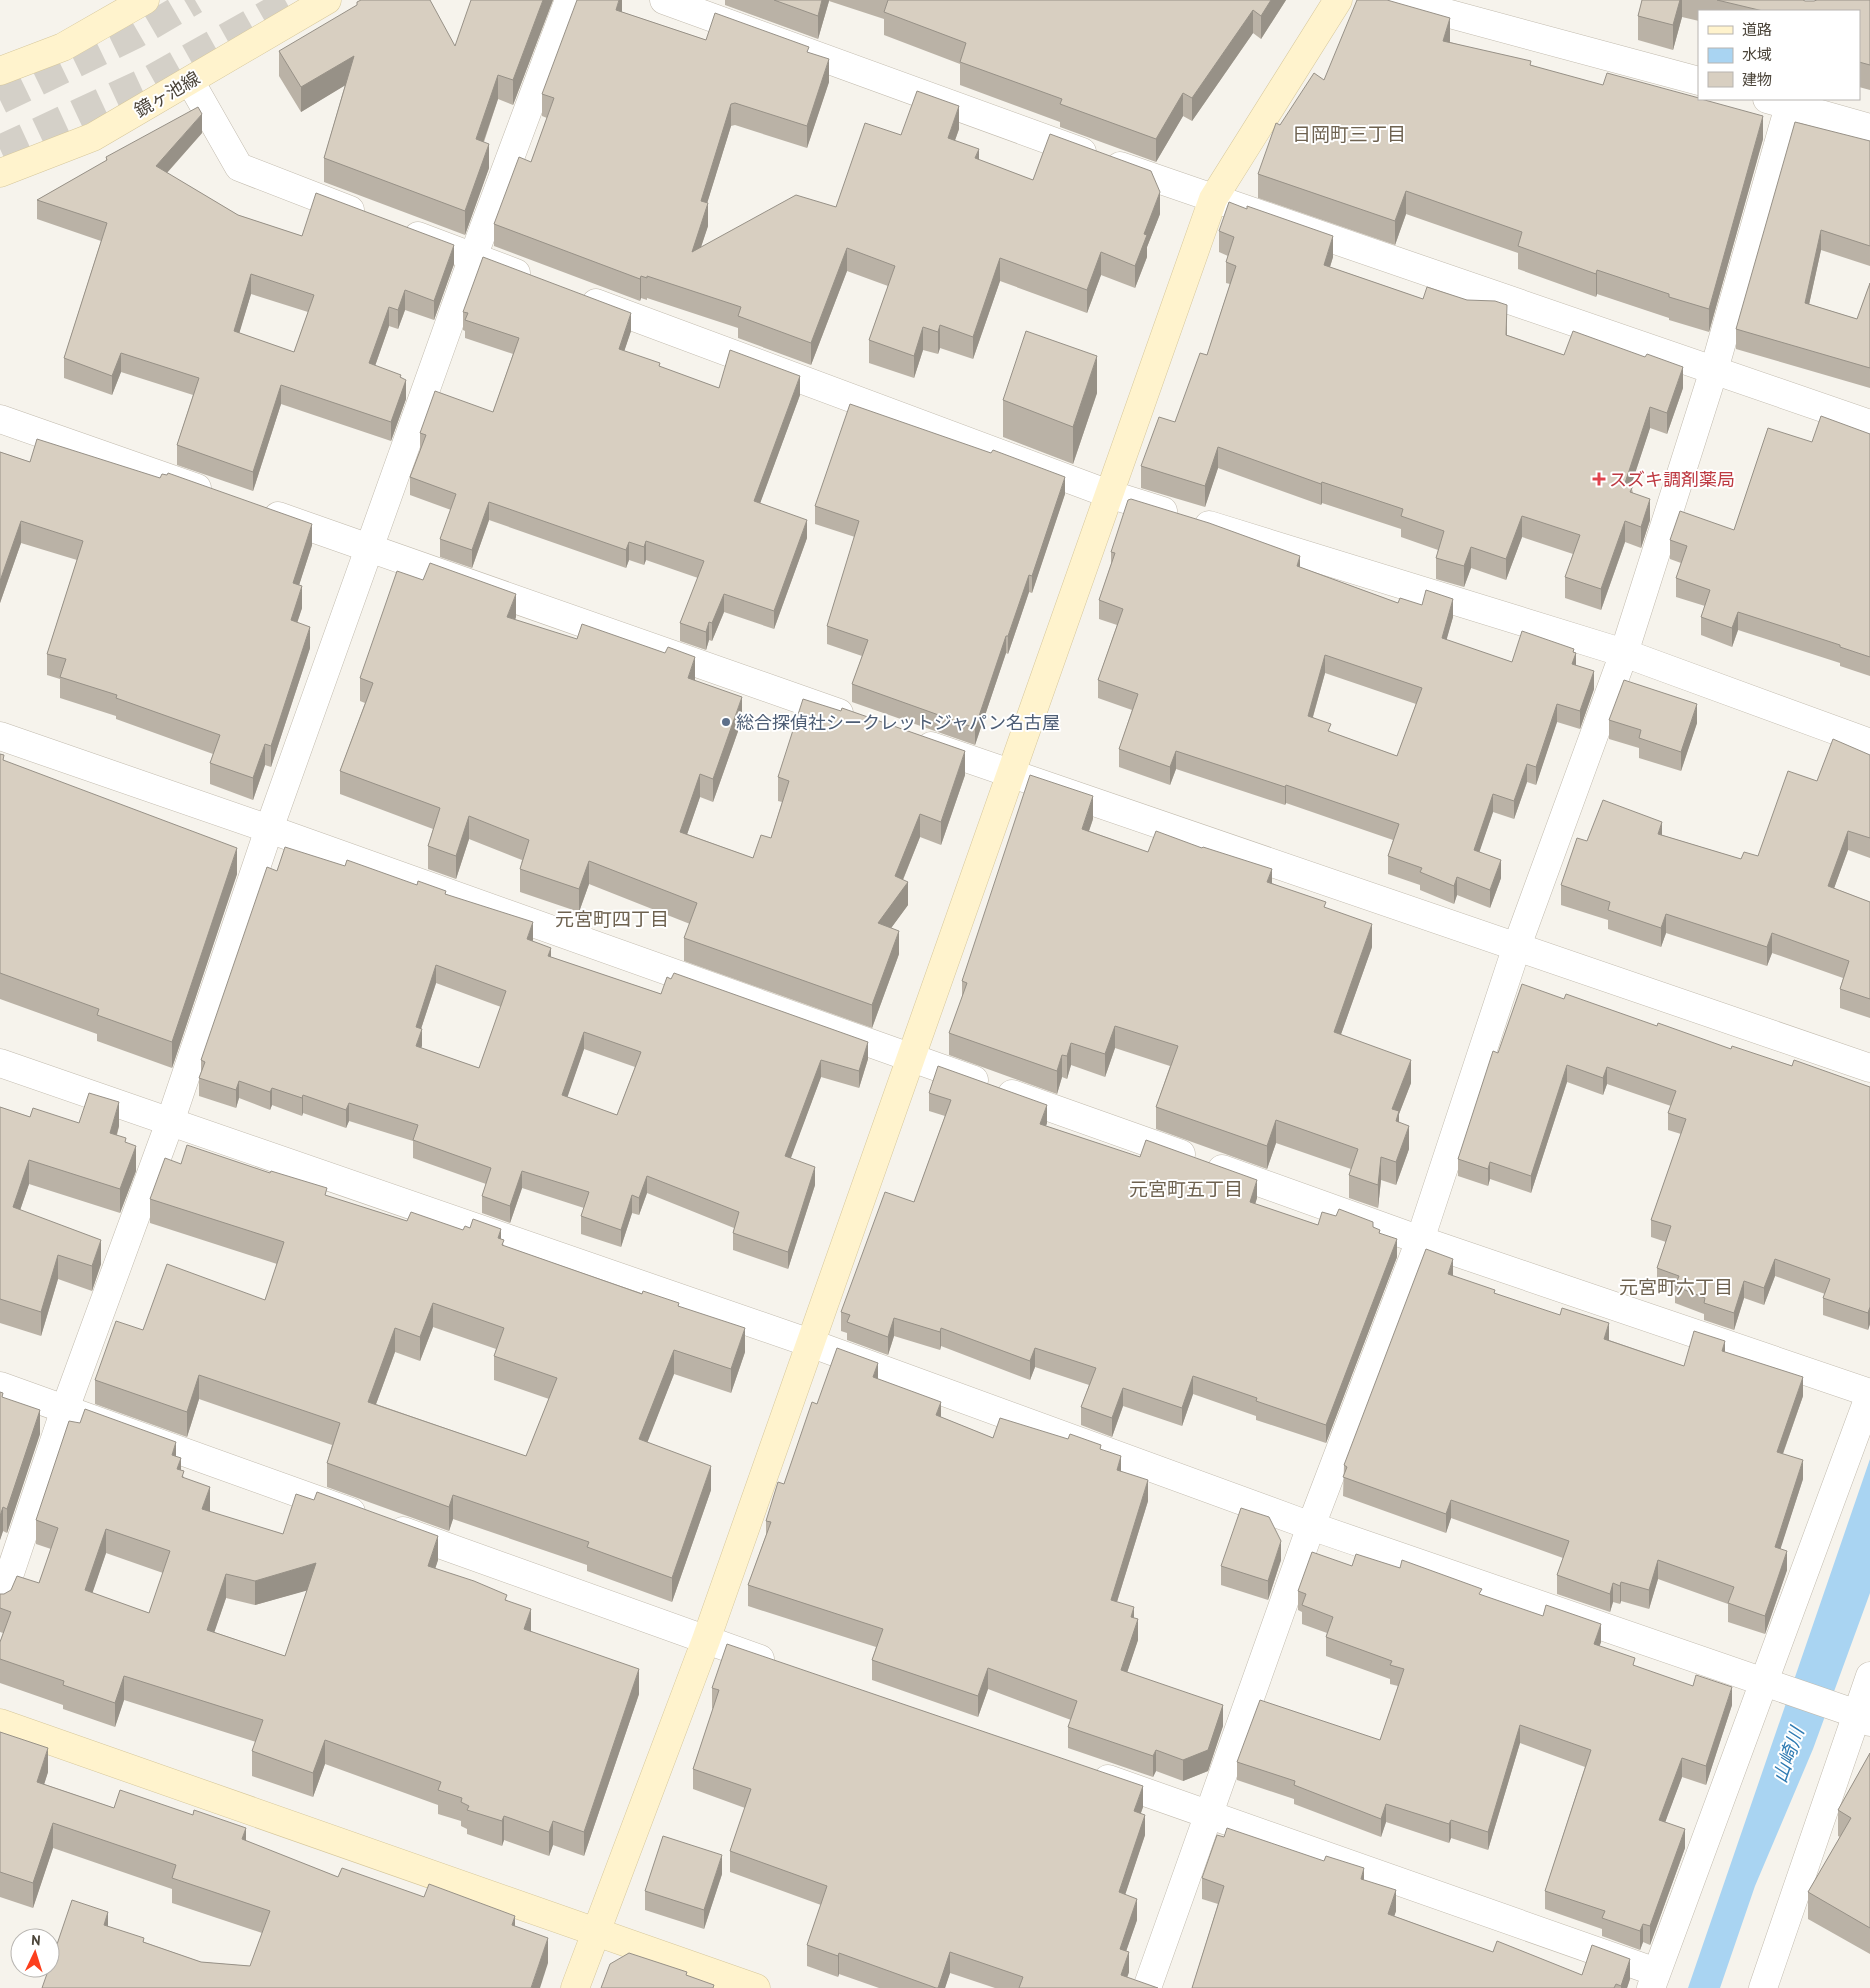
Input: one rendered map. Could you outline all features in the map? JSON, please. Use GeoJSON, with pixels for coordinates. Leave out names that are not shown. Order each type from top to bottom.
{"type":"FeatureCollection","features":[{"type":"Feature","properties":{"kind":"street","name":"鏡ヶ池線"},"geometry":{"type":"LineString","coordinates":[[0,173],[92,137],[328,0]]}},
{"type":"Feature","properties":{"kind":"street"},"geometry":{"type":"LineString","coordinates":[[0,1603],[66,1409],[170,1122],[269,828],[473,257],[569,0]]}},
{"type":"Feature","properties":{"kind":"street"},"geometry":{"type":"LineString","coordinates":[[664,0],[1213,200],[1870,424]]}},
{"type":"Feature","properties":{"kind":"street"},"geometry":{"type":"LineString","coordinates":[[575,1988],[594,1932],[706,1640],[1213,200],[1338,0]]}},
{"type":"Feature","properties":{"kind":"street"},"geometry":{"type":"LineString","coordinates":[[1398,0],[1698,80]]}},
{"type":"Feature","properties":{"kind":"street"},"geometry":{"type":"LineString","coordinates":[[0,71],[63,47],[131,3]]}},
{"type":"Feature","properties":{"kind":"street"},"geometry":{"type":"LineString","coordinates":[[190,80],[239,167],[539,281]]}},
{"type":"Feature","properties":{"kind":"street"},"geometry":{"type":"LineString","coordinates":[[1147,1988],[1311,1526],[1420,1240],[1517,946],[1624,653],[1714,370],[1782,101],[1870,128]]}},
{"type":"Feature","properties":{"kind":"street"},"geometry":{"type":"LineString","coordinates":[[576,295],[1109,494],[1624,653],[1870,743]]}},
{"type":"Feature","properties":{"kind":"street"},"geometry":{"type":"LineString","coordinates":[[0,420],[222,497]]}},
{"type":"Feature","properties":{"kind":"street"},"geometry":{"type":"LineString","coordinates":[[250,506],[860,721]]}},
{"type":"Feature","properties":{"kind":"street"},"geometry":{"type":"LineString","coordinates":[[0,736],[269,828],[1420,1240],[1870,1394],[1653,1980],[1209,1813],[1088,1772]]}},
{"type":"Feature","properties":{"kind":"street"},"geometry":{"type":"LineString","coordinates":[[907,737],[1870,1068]]}},
{"type":"Feature","properties":{"kind":"street"},"geometry":{"type":"LineString","coordinates":[[0,1063],[810,1343],[1311,1526],[1863,1718]]}},
{"type":"Feature","properties":{"kind":"street"},"geometry":{"type":"LineString","coordinates":[[0,1386],[780,1666]]}},
{"type":"Feature","properties":{"kind":"street"},"geometry":{"type":"LineString","coordinates":[[1763,1988],[1863,1718],[1870,1676]]}},
{"type":"Feature","properties":{"kind":"street"},"geometry":{"type":"LineString","coordinates":[[0,1723],[756,1988]]}},
{"type":"Feature","properties":{"kind":"water","name":"山崎川"},"geometry":{"type":"Polygon","coordinates":[[[1870,1459],[1870,1593],[1813,1749],[1755,1886],[1720,1988],[1688,1988],[1870,1459]]]}},
{"type":"Feature","properties":{"kind":"building"},"geometry":{"type":"Polygon","coordinates":[[[361,0],[430,0],[455,46],[471,0],[543,0],[513,80],[498,75],[476,139],[489,144],[465,211],[324,158],[354,56],[301,87],[279,51],[357,5],[357,2],[361,0]]]}},
{"type":"Feature","properties":{"kind":"building"},"geometry":{"type":"Polygon","coordinates":[[[577,0],[619,0],[616,10],[706,40],[715,13],[809,47],[807,52],[829,59],[807,126],[735,103],[731,104],[701,201],[708,203],[692,252],[796,195],[836,207],[865,123],[901,135],[917,91],[959,106],[948,138],[979,149],[975,158],[1033,180],[1050,134],[1151,171],[1160,192],[1144,234],[1147,235],[1135,266],[1101,252],[1087,290],[1000,258],[973,337],[940,325],[938,332],[923,327],[914,356],[869,340],[895,266],[847,248],[811,343],[738,316],[741,307],[647,276],[647,278],[641,276],[640,279],[494,224],[519,157],[531,162],[554,98],[542,94],[577,0]]]}},
{"type":"Feature","properties":{"kind":"building"},"geometry":{"type":"Polygon","coordinates":[[[774,0],[822,0],[818,16],[774,0]]]}},
{"type":"Feature","properties":{"kind":"building"},"geometry":{"type":"Polygon","coordinates":[[[888,0],[1271,0],[1261,16],[1253,10],[1192,98],[1183,93],[1156,139],[1060,104],[1062,99],[960,62],[966,43],[884,12],[888,0]]]}},
{"type":"Feature","properties":{"kind":"building"},"geometry":{"type":"Polygon","coordinates":[[[1357,0],[1387,0],[1450,18],[1443,41],[1531,61],[1530,65],[1603,85],[1607,73],[1698,98],[1698,100],[1705,100],[1763,116],[1709,309],[1669,297],[1669,294],[1597,270],[1596,274],[1518,246],[1522,232],[1406,191],[1395,221],[1258,174],[1276,123],[1280,125],[1314,73],[1324,80],[1357,0]]]}},
{"type":"Feature","properties":{"kind":"building"},"geometry":{"type":"Polygon","coordinates":[[[1642,0],[1680,0],[1673,25],[1638,16],[1642,0]]]}},
{"type":"Feature","properties":{"kind":"building"},"geometry":{"type":"Polygon","coordinates":[[[1717,0],[1870,0],[1870,65],[1860,62],[1860,10],[1759,10],[1717,0]]]}},
{"type":"Feature","properties":{"kind":"building"},"geometry":{"type":"Polygon","coordinates":[[[198,107],[202,114],[156,166],[238,215],[302,236],[316,193],[454,245],[434,301],[405,290],[398,310],[389,307],[369,363],[401,375],[400,377],[406,380],[391,422],[281,385],[253,472],[177,445],[199,378],[121,353],[112,376],[64,358],[107,223],[37,200],[107,160],[106,157],[198,107]],[[251,274],[234,331],[294,352],[314,295],[251,274]]]}},
{"type":"Feature","properties":{"kind":"building"},"geometry":{"type":"Polygon","coordinates":[[[1795,122],[1870,141],[1870,246],[1821,230],[1805,303],[1857,319],[1870,283],[1870,368],[1736,329],[1795,122]]]}},
{"type":"Feature","properties":{"kind":"building"},"geometry":{"type":"Polygon","coordinates":[[[1229,202],[1247,209],[1247,206],[1333,236],[1324,265],[1423,299],[1427,287],[1467,300],[1495,301],[1507,305],[1506,335],[1564,355],[1573,331],[1645,357],[1647,354],[1683,367],[1667,413],[1650,407],[1625,483],[1633,486],[1630,492],[1650,499],[1641,527],[1625,521],[1601,589],[1565,577],[1580,535],[1522,516],[1506,559],[1471,547],[1464,566],[1436,558],[1444,531],[1401,516],[1403,509],[1322,482],[1321,484],[1218,447],[1205,486],[1141,466],[1159,417],[1175,422],[1200,353],[1207,355],[1236,266],[1226,262],[1234,237],[1219,231],[1229,202]]]}},
{"type":"Feature","properties":{"kind":"building"},"geometry":{"type":"Polygon","coordinates":[[[483,257],[631,313],[619,349],[660,363],[659,366],[719,388],[730,350],[800,376],[754,501],[807,520],[774,611],[724,594],[712,623],[709,622],[706,632],[680,623],[704,561],[646,541],[644,547],[629,542],[626,550],[489,502],[472,550],[440,539],[456,494],[410,477],[426,435],[420,433],[435,391],[493,412],[519,338],[465,320],[468,313],[463,312],[483,257]]]}},
{"type":"Feature","properties":{"kind":"building"},"geometry":{"type":"Polygon","coordinates":[[[1026,331],[1097,356],[1073,427],[1003,400],[1026,331]]]}},
{"type":"Feature","properties":{"kind":"building"},"geometry":{"type":"Polygon","coordinates":[[[850,404],[991,453],[993,450],[1065,477],[1032,576],[1029,575],[1008,636],[1006,636],[975,728],[852,684],[868,640],[827,626],[859,521],[815,506],[850,404]]]}},
{"type":"Feature","properties":{"kind":"building"},"geometry":{"type":"Polygon","coordinates":[[[1821,416],[1870,434],[1870,657],[1840,647],[1840,645],[1738,612],[1732,628],[1701,617],[1710,590],[1676,578],[1687,546],[1670,540],[1680,511],[1734,530],[1768,428],[1812,442],[1821,416]]]}},
{"type":"Feature","properties":{"kind":"building"},"geometry":{"type":"Polygon","coordinates":[[[37,439],[160,478],[162,474],[167,475],[168,473],[312,524],[293,583],[302,586],[291,620],[310,627],[271,746],[265,744],[253,778],[210,763],[220,735],[116,698],[117,695],[60,677],[66,659],[47,654],[83,541],[21,521],[0,581],[0,452],[30,462],[37,439]]]}},
{"type":"Feature","properties":{"kind":"building"},"geometry":{"type":"Polygon","coordinates":[[[1131,499],[1209,523],[1300,556],[1297,566],[1398,603],[1400,598],[1422,605],[1426,590],[1453,599],[1442,638],[1512,662],[1522,631],[1574,649],[1573,652],[1576,653],[1572,664],[1594,671],[1580,711],[1557,704],[1536,767],[1527,764],[1514,801],[1493,794],[1474,850],[1501,860],[1490,890],[1457,877],[1454,886],[1420,872],[1422,868],[1388,856],[1399,824],[1286,785],[1285,787],[1176,751],[1170,767],[1119,749],[1138,694],[1098,680],[1123,609],[1099,600],[1115,553],[1111,552],[1128,500],[1131,499]],[[1325,655],[1308,716],[1331,724],[1328,731],[1397,756],[1422,688],[1325,655]]]}},
{"type":"Feature","properties":{"kind":"building"},"geometry":{"type":"Polygon","coordinates":[[[430,563],[516,594],[507,617],[577,639],[582,624],[665,653],[668,647],[695,657],[688,678],[742,697],[713,779],[700,774],[680,832],[753,858],[761,835],[771,838],[789,781],[778,777],[803,699],[841,711],[842,708],[965,751],[941,822],[920,814],[895,876],[908,882],[878,923],[899,931],[872,1005],[684,938],[697,903],[589,861],[579,889],[520,869],[529,840],[469,816],[456,856],[428,846],[440,808],[340,771],[373,683],[360,678],[397,571],[423,580],[430,563]]]}},
{"type":"Feature","properties":{"kind":"building"},"geometry":{"type":"Polygon","coordinates":[[[1624,680],[1697,704],[1681,752],[1639,738],[1641,730],[1609,720],[1624,680]]]}},
{"type":"Feature","properties":{"kind":"building"},"geometry":{"type":"Polygon","coordinates":[[[1833,739],[1870,755],[1870,838],[1848,831],[1828,886],[1870,902],[1870,999],[1840,989],[1849,961],[1772,933],[1767,947],[1666,914],[1661,928],[1608,910],[1610,902],[1561,885],[1577,838],[1587,841],[1603,800],[1662,822],[1658,834],[1741,859],[1744,852],[1758,856],[1788,771],[1817,781],[1833,739]]]}},
{"type":"Feature","properties":{"kind":"building"},"geometry":{"type":"Polygon","coordinates":[[[0,754],[4,755],[3,760],[237,848],[172,1042],[97,1015],[99,1009],[0,973],[0,754]]]}},
{"type":"Feature","properties":{"kind":"building"},"geometry":{"type":"Polygon","coordinates":[[[1030,775],[1093,796],[1082,829],[1148,852],[1156,831],[1202,848],[1272,869],[1267,882],[1326,902],[1324,907],[1372,924],[1334,1032],[1411,1060],[1392,1109],[1399,1111],[1396,1121],[1409,1126],[1396,1162],[1381,1157],[1378,1185],[1349,1175],[1358,1149],[1276,1120],[1267,1146],[1156,1107],[1178,1046],[1115,1026],[1105,1054],[1071,1043],[1067,1056],[1062,1055],[1057,1071],[949,1033],[967,983],[962,981],[1030,775]]]}},
{"type":"Feature","properties":{"kind":"building"},"geometry":{"type":"Polygon","coordinates":[[[285,847],[345,866],[347,860],[417,885],[418,881],[446,891],[445,894],[533,922],[527,939],[551,948],[548,956],[661,994],[667,977],[671,979],[674,973],[868,1042],[859,1071],[821,1060],[785,1156],[815,1167],[788,1252],[733,1233],[739,1212],[647,1176],[639,1198],[632,1195],[621,1230],[581,1216],[589,1192],[522,1171],[510,1206],[482,1196],[491,1168],[413,1140],[418,1125],[349,1103],[346,1110],[303,1095],[302,1098],[272,1088],[270,1092],[239,1081],[236,1090],[199,1078],[205,1062],[201,1060],[267,867],[277,871],[285,847]],[[436,965],[416,1027],[422,1029],[416,1046],[479,1068],[506,991],[436,965]],[[584,1032],[562,1095],[617,1115],[641,1052],[584,1032]]]}},
{"type":"Feature","properties":{"kind":"building"},"geometry":{"type":"Polygon","coordinates":[[[1522,984],[1564,999],[1566,994],[1657,1026],[1658,1023],[1731,1049],[1732,1046],[1792,1066],[1794,1060],[1870,1087],[1870,1307],[1868,1313],[1823,1298],[1830,1279],[1775,1259],[1764,1288],[1744,1281],[1734,1313],[1704,1303],[1705,1298],[1675,1286],[1679,1276],[1657,1268],[1671,1226],[1651,1220],[1686,1119],[1668,1113],[1676,1091],[1607,1067],[1603,1078],[1567,1065],[1531,1176],[1490,1162],[1488,1169],[1458,1159],[1493,1051],[1498,1053],[1522,984]]]}},
{"type":"Feature","properties":{"kind":"building"},"geometry":{"type":"Polygon","coordinates":[[[938,1066],[1047,1105],[1040,1124],[1140,1157],[1146,1140],[1257,1180],[1250,1202],[1318,1225],[1322,1212],[1336,1216],[1339,1209],[1373,1222],[1373,1227],[1380,1230],[1379,1233],[1397,1239],[1326,1425],[1256,1401],[1257,1398],[1193,1376],[1182,1408],[1123,1388],[1112,1418],[1081,1407],[1096,1368],[1035,1348],[1030,1361],[941,1328],[940,1332],[894,1318],[888,1337],[847,1322],[850,1315],[841,1312],[885,1192],[914,1202],[951,1100],[929,1093],[938,1066]]]}},
{"type":"Feature","properties":{"kind":"building"},"geometry":{"type":"Polygon","coordinates":[[[89,1093],[119,1102],[110,1133],[126,1138],[125,1142],[136,1146],[120,1189],[29,1160],[13,1207],[101,1240],[92,1266],[58,1255],[41,1312],[0,1299],[0,1107],[30,1117],[33,1108],[79,1123],[89,1093]]]}},
{"type":"Feature","properties":{"kind":"building"},"geometry":{"type":"Polygon","coordinates":[[[187,1145],[270,1173],[271,1171],[327,1188],[325,1195],[407,1221],[411,1212],[463,1230],[465,1226],[470,1228],[473,1219],[501,1229],[498,1238],[504,1240],[502,1245],[642,1294],[643,1291],[679,1303],[678,1306],[745,1328],[731,1369],[674,1350],[639,1439],[711,1466],[672,1578],[587,1547],[589,1542],[453,1495],[449,1507],[327,1463],[340,1423],[199,1375],[187,1412],[95,1380],[116,1321],[143,1330],[167,1264],[265,1300],[284,1242],[150,1199],[165,1158],[181,1164],[187,1145]],[[433,1303],[420,1337],[395,1328],[368,1402],[526,1456],[557,1378],[494,1356],[504,1328],[433,1303]]]}},
{"type":"Feature","properties":{"kind":"building"},"geometry":{"type":"Polygon","coordinates":[[[1426,1249],[1453,1259],[1448,1274],[1495,1290],[1494,1293],[1560,1315],[1562,1308],[1609,1323],[1604,1339],[1684,1366],[1694,1331],[1725,1341],[1722,1351],[1803,1377],[1777,1452],[1803,1460],[1775,1547],[1787,1551],[1765,1616],[1728,1603],[1734,1587],[1658,1560],[1649,1590],[1621,1582],[1620,1586],[1613,1583],[1610,1594],[1557,1575],[1569,1541],[1451,1500],[1446,1514],[1343,1477],[1347,1467],[1344,1465],[1426,1249]]]}},
{"type":"Feature","properties":{"kind":"building"},"geometry":{"type":"Polygon","coordinates":[[[837,1348],[878,1363],[873,1377],[941,1402],[936,1415],[993,1438],[1000,1418],[1068,1439],[1070,1434],[1101,1445],[1100,1449],[1121,1456],[1117,1470],[1148,1480],[1111,1600],[1134,1607],[1131,1617],[1138,1619],[1121,1670],[1223,1705],[1208,1750],[1183,1760],[1156,1750],[1153,1756],[1068,1727],[1077,1701],[988,1668],[978,1696],[872,1660],[883,1629],[748,1585],[771,1522],[766,1521],[778,1482],[784,1484],[812,1402],[817,1404],[837,1348]]]}},
{"type":"Feature","properties":{"kind":"building"},"geometry":{"type":"Polygon","coordinates":[[[0,1392],[3,1393],[2,1397],[40,1410],[7,1509],[3,1507],[0,1516],[0,1392]]]}},
{"type":"Feature","properties":{"kind":"building"},"geometry":{"type":"Polygon","coordinates":[[[85,1409],[176,1442],[172,1455],[181,1458],[177,1469],[184,1471],[182,1477],[210,1487],[202,1509],[283,1534],[296,1494],[314,1500],[317,1492],[438,1536],[428,1566],[474,1581],[507,1595],[505,1600],[531,1609],[524,1629],[639,1669],[584,1832],[553,1821],[549,1832],[504,1816],[502,1821],[467,1810],[469,1806],[461,1802],[462,1798],[438,1790],[441,1782],[325,1740],[313,1773],[252,1751],[263,1720],[124,1676],[115,1703],[63,1685],[64,1681],[0,1659],[0,1642],[11,1612],[0,1608],[0,1594],[11,1590],[17,1576],[39,1583],[58,1528],[36,1520],[69,1421],[80,1423],[85,1409]],[[106,1529],[85,1590],[149,1613],[170,1551],[106,1529]],[[316,1563],[255,1581],[226,1574],[207,1630],[285,1656],[316,1563]]]}},
{"type":"Feature","properties":{"kind":"building"},"geometry":{"type":"Polygon","coordinates":[[[1241,1508],[1269,1517],[1281,1541],[1268,1581],[1221,1566],[1241,1508]]]}},
{"type":"Feature","properties":{"kind":"building"},"geometry":{"type":"Polygon","coordinates":[[[1312,1552],[1352,1566],[1356,1554],[1400,1568],[1402,1560],[1482,1589],[1479,1594],[1543,1616],[1546,1605],[1601,1624],[1594,1644],[1635,1658],[1633,1665],[1693,1686],[1696,1675],[1732,1687],[1706,1766],[1682,1758],[1659,1820],[1685,1829],[1650,1926],[1643,1924],[1640,1931],[1602,1918],[1605,1911],[1545,1891],[1591,1750],[1520,1725],[1488,1832],[1451,1820],[1449,1824],[1386,1804],[1381,1819],[1294,1785],[1295,1781],[1237,1762],[1260,1700],[1380,1740],[1404,1669],[1390,1665],[1392,1661],[1326,1637],[1333,1617],[1302,1605],[1306,1594],[1298,1591],[1312,1552]]]}},
{"type":"Feature","properties":{"kind":"building"},"geometry":{"type":"Polygon","coordinates":[[[727,1644],[1143,1786],[1134,1811],[1145,1815],[1119,1892],[1137,1899],[1120,1949],[1129,1952],[1121,1975],[1158,1988],[1019,1988],[1023,1977],[950,1952],[938,1988],[936,1988],[839,1953],[838,1956],[807,1945],[827,1886],[730,1851],[751,1789],[693,1769],[719,1690],[712,1688],[727,1644]]]}},
{"type":"Feature","properties":{"kind":"building"},"geometry":{"type":"Polygon","coordinates":[[[0,1732],[48,1748],[37,1782],[114,1808],[120,1790],[193,1815],[194,1810],[246,1828],[242,1839],[338,1877],[342,1868],[424,1897],[429,1884],[515,1916],[512,1925],[548,1938],[531,1988],[42,1988],[46,1978],[60,1978],[60,1935],[72,1900],[108,1912],[104,1925],[144,1938],[143,1942],[201,1962],[250,1966],[270,1911],[172,1878],[176,1865],[53,1823],[33,1883],[0,1872],[0,1732]]]}},
{"type":"Feature","properties":{"kind":"building"},"geometry":{"type":"Polygon","coordinates":[[[1870,1753],[1870,1928],[1808,1892],[1851,1818],[1838,1810],[1870,1753]]]}},
{"type":"Feature","properties":{"kind":"building"},"geometry":{"type":"Polygon","coordinates":[[[1227,1828],[1324,1861],[1326,1856],[1364,1868],[1361,1879],[1396,1890],[1388,1914],[1493,1952],[1497,1941],[1582,1975],[1592,1945],[1630,1959],[1621,1986],[1616,1984],[1614,1988],[1192,1988],[1224,1886],[1202,1878],[1217,1835],[1224,1837],[1227,1828]]]}},
{"type":"Feature","properties":{"kind":"building"},"geometry":{"type":"Polygon","coordinates":[[[663,1836],[722,1855],[704,1910],[645,1891],[663,1836]]]}},
{"type":"Feature","properties":{"kind":"building"},"geometry":{"type":"Polygon","coordinates":[[[629,1953],[687,1972],[686,1975],[714,1985],[713,1988],[601,1988],[610,1964],[629,1953]]]}},
{"type":"Feature","properties":{"kind":"tunnel"},"geometry":{"type":"LineString","coordinates":[[0,100],[135,35],[195,0]]}},
{"type":"Feature","properties":{"kind":"tunnel"},"geometry":{"type":"LineString","coordinates":[[0,149],[151,79],[292,0]]}},
{"type":"Feature","properties":{"kind":"place","name":"スズキ調剤薬局"},"geometry":{"type":"Point","coordinates":[1599,479]}},
{"type":"Feature","properties":{"kind":"place","name":"総合探偵社シークレットジャパン名古屋"},"geometry":{"type":"Point","coordinates":[726,722]}},
{"type":"Feature","properties":{"kind":"district","name":"日岡町三丁目"},"geometry":{"type":"Point","coordinates":[1349,134]}},
{"type":"Feature","properties":{"kind":"district","name":"元宮町四丁目"},"geometry":{"type":"Point","coordinates":[612,919]}},
{"type":"Feature","properties":{"kind":"district","name":"元宮町五丁目"},"geometry":{"type":"Point","coordinates":[1186,1189]}},
{"type":"Feature","properties":{"kind":"district","name":"元宮町六丁目"},"geometry":{"type":"Point","coordinates":[1676,1287]}}]}
